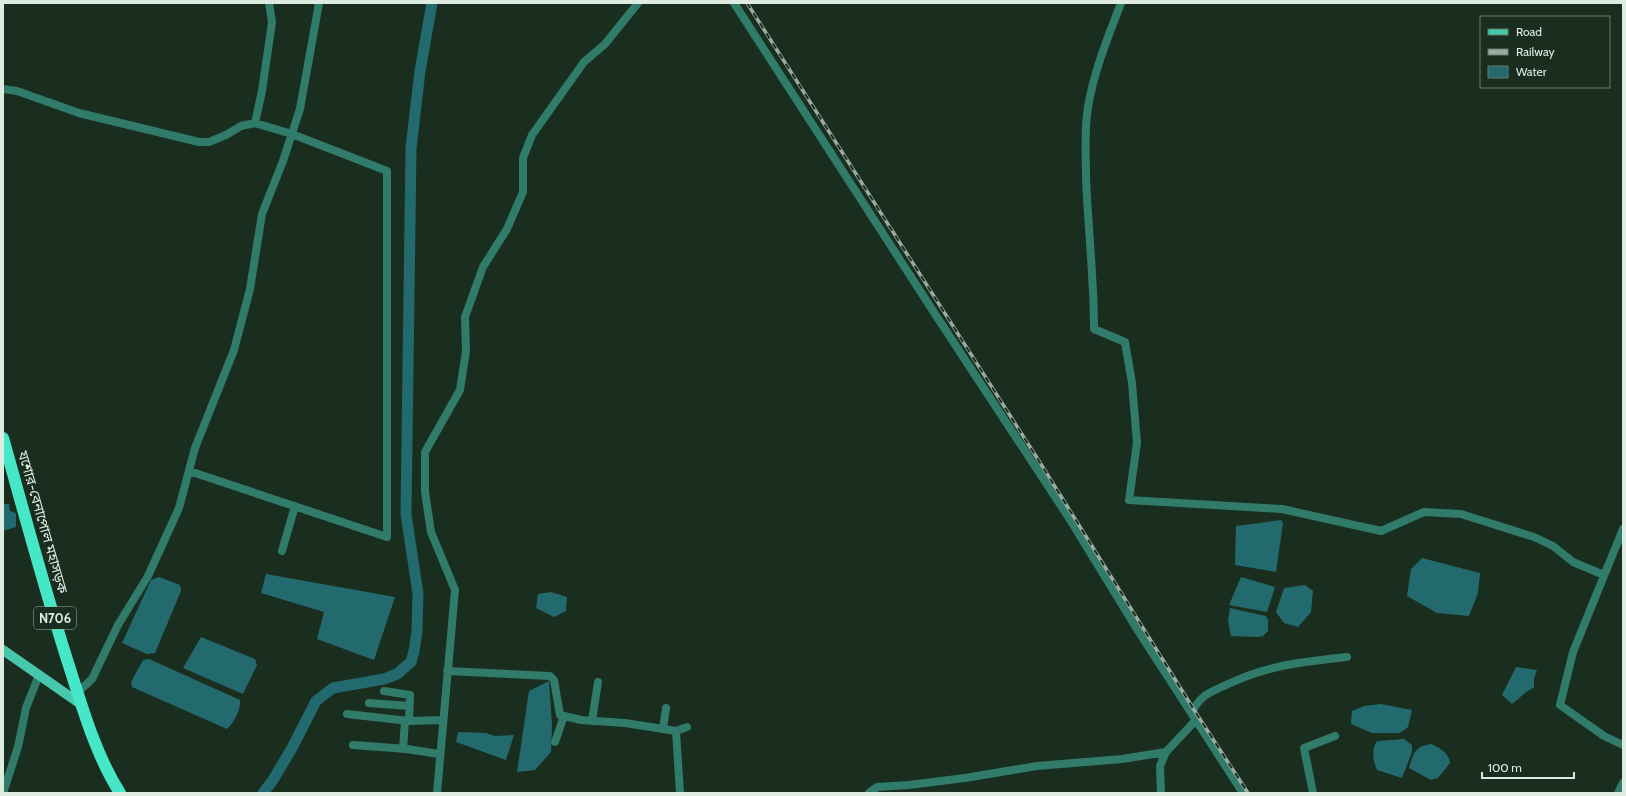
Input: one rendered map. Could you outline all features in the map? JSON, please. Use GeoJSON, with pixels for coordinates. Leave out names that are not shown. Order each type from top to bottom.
{"type":"FeatureCollection","features":[{"type":"Feature","properties":{"kind":"highway","name":"যশোর-বেনাপোল মহাসড়ক"},"geometry":{"type":"LineString","coordinates":[[3,438],[82,705],[104,762],[120,793]]}},
{"type":"Feature","properties":{"kind":"main road"},"geometry":{"type":"LineString","coordinates":[[3,650],[82,705]]}},
{"type":"Feature","properties":{"kind":"street"},"geometry":{"type":"LineString","coordinates":[[255,123],[262,91],[272,22],[269,3]]}},
{"type":"Feature","properties":{"kind":"street"},"geometry":{"type":"LineString","coordinates":[[78,692],[92,679],[118,625],[148,576],[179,508],[195,448],[234,350],[250,289],[262,214],[300,109],[319,3]]}},
{"type":"Feature","properties":{"kind":"street"},"geometry":{"type":"LineString","coordinates":[[437,793],[439,754],[455,590],[431,532],[425,492],[426,452],[460,390],[466,351],[465,317],[483,267],[508,229],[523,192],[523,158],[532,135],[584,62],[605,44],[638,3]]}},
{"type":"Feature","properties":{"kind":"street"},"geometry":{"type":"LineString","coordinates":[[734,3],[1069,518],[1135,626],[1243,793]]}},
{"type":"Feature","properties":{"kind":"street"},"geometry":{"type":"LineString","coordinates":[[1121,3],[1099,64],[1089,101],[1085,149],[1088,218],[1094,288],[1094,329],[1125,342],[1132,383],[1137,443],[1129,500],[1282,509],[1381,531],[1424,512],[1461,514],[1534,537],[1553,546],[1573,562],[1604,575]]}},
{"type":"Feature","properties":{"kind":"street"},"geometry":{"type":"LineString","coordinates":[[3,89],[17,91],[79,113],[199,142],[209,142],[226,135],[241,126],[255,123],[292,134],[387,172],[387,537],[189,471]]}},
{"type":"Feature","properties":{"kind":"street"},"geometry":{"type":"LineString","coordinates":[[282,551],[295,506]]}},
{"type":"Feature","properties":{"kind":"street"},"geometry":{"type":"LineString","coordinates":[[1623,529],[1573,652],[1560,705],[1604,736],[1623,744]]}},
{"type":"Feature","properties":{"kind":"street"},"geometry":{"type":"LineString","coordinates":[[1161,793],[1160,766],[1166,752],[1194,716],[1203,695],[1246,675],[1290,663],[1347,657]]}},
{"type":"Feature","properties":{"kind":"street"},"geometry":{"type":"LineString","coordinates":[[447,671],[550,676],[554,680],[560,715],[592,721],[676,731],[688,727]]}},
{"type":"Feature","properties":{"kind":"street"},"geometry":{"type":"LineString","coordinates":[[3,793],[18,747],[26,708],[39,675]]}},
{"type":"Feature","properties":{"kind":"street"},"geometry":{"type":"LineString","coordinates":[[592,721],[598,682]]}},
{"type":"Feature","properties":{"kind":"street"},"geometry":{"type":"LineString","coordinates":[[384,691],[410,695],[403,749]]}},
{"type":"Feature","properties":{"kind":"street"},"geometry":{"type":"LineString","coordinates":[[368,703],[409,706]]}},
{"type":"Feature","properties":{"kind":"street"},"geometry":{"type":"LineString","coordinates":[[663,729],[666,708]]}},
{"type":"Feature","properties":{"kind":"street"},"geometry":{"type":"LineString","coordinates":[[347,714],[407,721],[443,720]]}},
{"type":"Feature","properties":{"kind":"street"},"geometry":{"type":"LineString","coordinates":[[556,742],[564,716]]}},
{"type":"Feature","properties":{"kind":"street"},"geometry":{"type":"LineString","coordinates":[[676,731],[680,793]]}},
{"type":"Feature","properties":{"kind":"street"},"geometry":{"type":"LineString","coordinates":[[1313,793],[1304,748],[1335,736]]}},
{"type":"Feature","properties":{"kind":"street"},"geometry":{"type":"LineString","coordinates":[[353,745],[403,749],[439,754]]}},
{"type":"Feature","properties":{"kind":"street"},"geometry":{"type":"LineString","coordinates":[[869,793],[877,787],[909,785],[965,778],[1036,766],[1122,760],[1166,752]]}},
{"type":"Feature","properties":{"kind":"street"},"geometry":{"type":"LineString","coordinates":[[1618,793],[1623,783]]}},
{"type":"Feature","properties":{"kind":"water"},"geometry":{"type":"Polygon","coordinates":[[[3,504],[9,504],[10,511],[16,513],[16,527],[3,531],[3,504]]]}},
{"type":"Feature","properties":{"kind":"water"},"geometry":{"type":"Polygon","coordinates":[[[1281,520],[1283,523],[1276,572],[1235,565],[1236,526],[1281,520]]]}},
{"type":"Feature","properties":{"kind":"water"},"geometry":{"type":"Polygon","coordinates":[[[1422,558],[1480,573],[1478,593],[1469,616],[1437,613],[1407,596],[1411,569],[1422,558]]]}},
{"type":"Feature","properties":{"kind":"water"},"geometry":{"type":"Polygon","coordinates":[[[266,574],[395,597],[374,660],[317,639],[324,612],[261,593],[266,574]]]}},
{"type":"Feature","properties":{"kind":"water"},"geometry":{"type":"Polygon","coordinates":[[[159,577],[180,585],[181,591],[155,653],[147,654],[122,643],[151,580],[159,577]]]}},
{"type":"Feature","properties":{"kind":"water"},"geometry":{"type":"Polygon","coordinates":[[[1241,577],[1275,587],[1267,612],[1229,605],[1241,577]]]}},
{"type":"Feature","properties":{"kind":"water"},"geometry":{"type":"Polygon","coordinates":[[[1305,585],[1313,591],[1311,612],[1298,627],[1284,623],[1276,612],[1284,588],[1305,585]]]}},
{"type":"Feature","properties":{"kind":"water"},"geometry":{"type":"Polygon","coordinates":[[[551,592],[567,597],[566,611],[554,617],[536,608],[538,594],[551,592]]]}},
{"type":"Feature","properties":{"kind":"water"},"geometry":{"type":"Polygon","coordinates":[[[1230,608],[1266,616],[1268,620],[1268,631],[1263,636],[1258,637],[1231,636],[1228,621],[1230,608]]]}},
{"type":"Feature","properties":{"kind":"water"},"geometry":{"type":"Polygon","coordinates":[[[201,637],[255,659],[257,665],[243,694],[183,668],[201,637]]]}},
{"type":"Feature","properties":{"kind":"water"},"geometry":{"type":"Polygon","coordinates":[[[149,659],[240,700],[238,712],[230,726],[227,729],[132,687],[131,682],[143,660],[149,659]]]}},
{"type":"Feature","properties":{"kind":"water"},"geometry":{"type":"Polygon","coordinates":[[[1516,667],[1537,670],[1534,678],[1534,688],[1525,693],[1512,704],[1502,695],[1516,667]]]}},
{"type":"Feature","properties":{"kind":"water"},"geometry":{"type":"Polygon","coordinates":[[[549,681],[552,724],[551,752],[535,770],[517,772],[529,691],[549,681]]]}},
{"type":"Feature","properties":{"kind":"water"},"geometry":{"type":"Polygon","coordinates":[[[1381,704],[1412,710],[1408,727],[1400,733],[1372,733],[1351,724],[1352,711],[1364,706],[1381,704]]]}},
{"type":"Feature","properties":{"kind":"water"},"geometry":{"type":"Polygon","coordinates":[[[458,732],[486,733],[495,736],[514,735],[506,760],[456,742],[458,732]]]}},
{"type":"Feature","properties":{"kind":"water"},"geometry":{"type":"Polygon","coordinates":[[[1404,739],[1412,745],[1412,752],[1402,778],[1377,770],[1373,756],[1377,741],[1404,739]]]}},
{"type":"Feature","properties":{"kind":"water"},"geometry":{"type":"Polygon","coordinates":[[[1431,744],[1441,749],[1448,756],[1450,763],[1438,778],[1431,780],[1409,768],[1412,758],[1418,749],[1425,745],[1431,744]]]}},
{"type":"Feature","properties":{"kind":"waterway"},"geometry":{"type":"LineString","coordinates":[[263,793],[273,780],[292,748],[316,701],[333,688],[384,679],[397,674],[411,662],[414,651],[417,631],[418,594],[406,514],[411,148],[420,71],[432,3]]}},
{"type":"Feature","properties":{"kind":"railway"},"geometry":{"type":"LineString","coordinates":[[747,3],[1039,461],[1196,713],[1248,793]]}}]}
